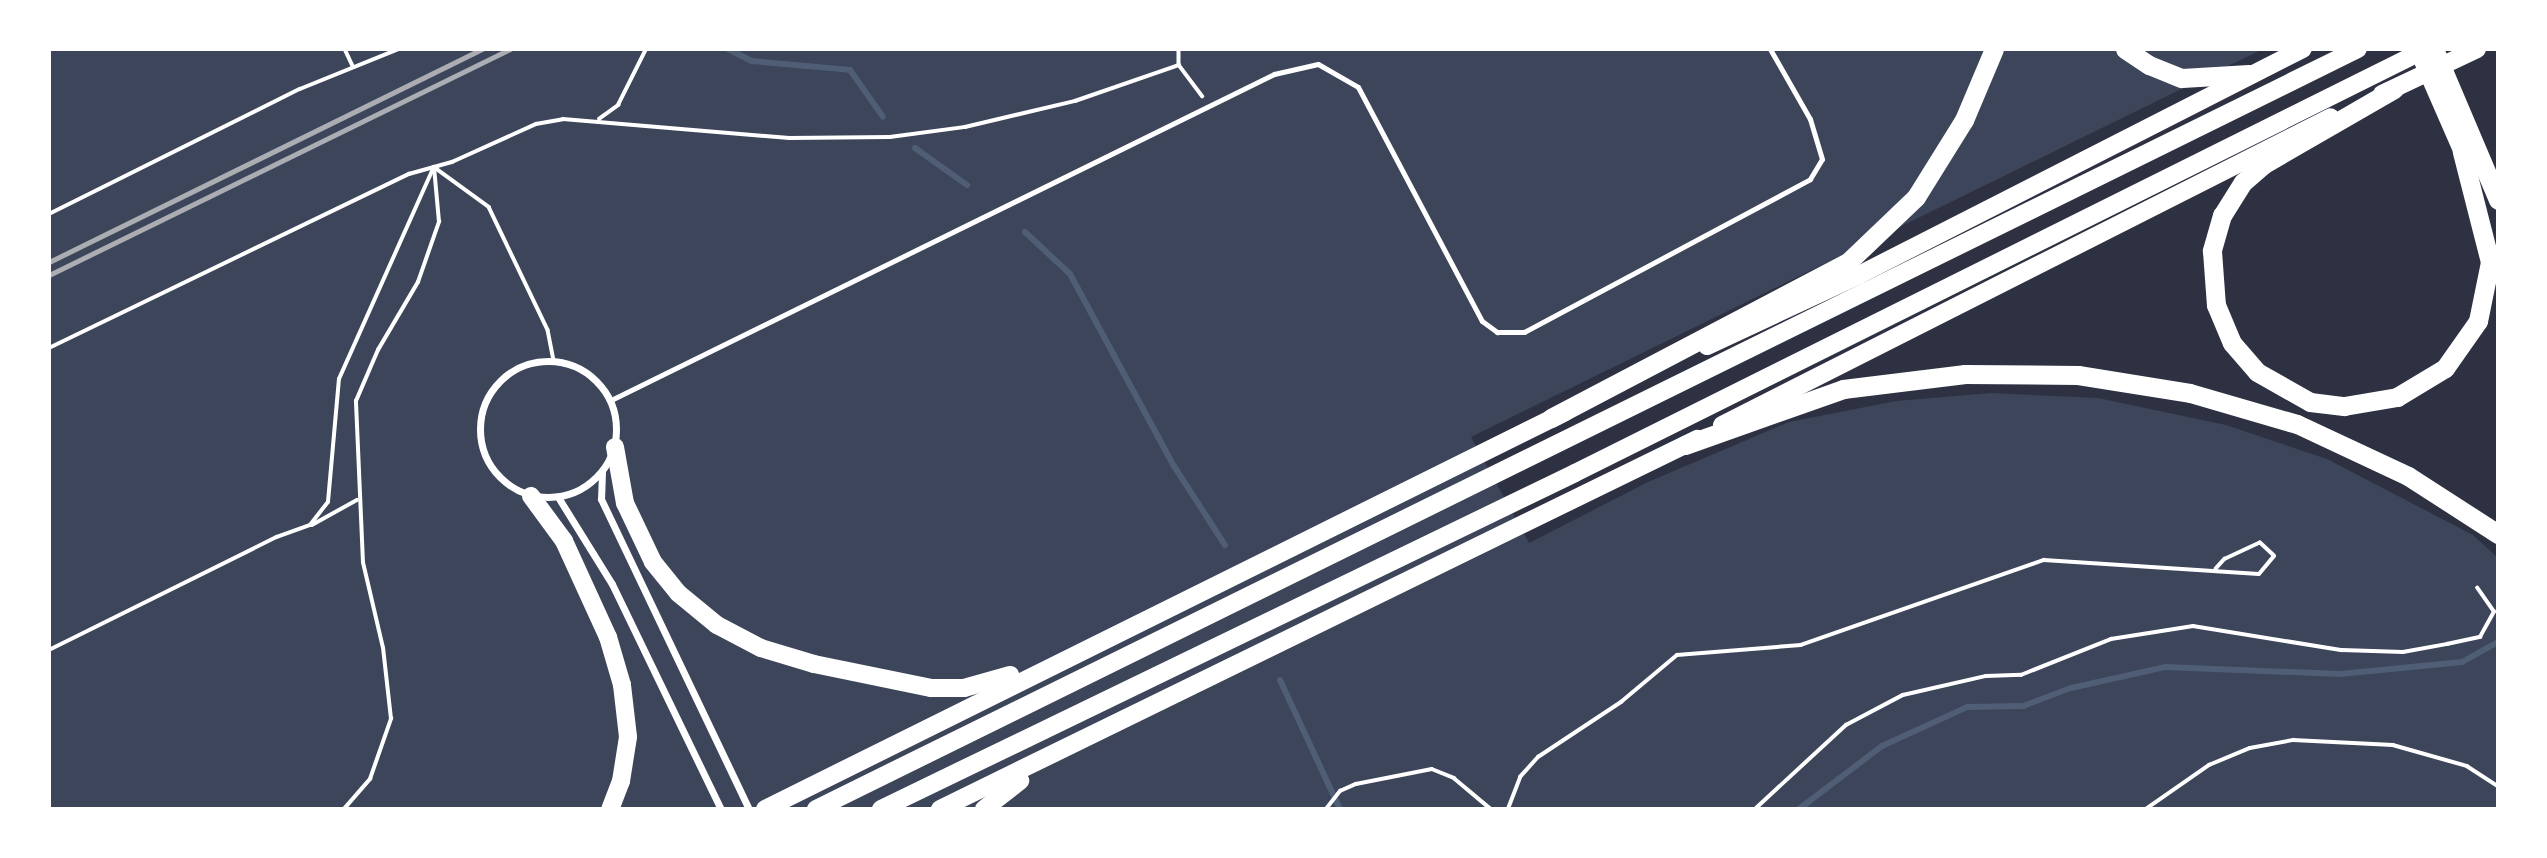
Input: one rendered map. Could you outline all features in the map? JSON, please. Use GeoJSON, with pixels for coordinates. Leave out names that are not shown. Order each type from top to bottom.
{"type":"FeatureCollection","features":[{"type":"Feature","properties":{"kind":"highway"},"geometry":{"type":"LineString","coordinates":[[1551,418],[1848,262],[1916,197],[1964,120],[1994,49]]}},
{"type":"Feature","properties":{"kind":"highway"},"geometry":{"type":"LineString","coordinates":[[2125,49],[2149,65],[2182,78],[2249,74]]}},
{"type":"Feature","properties":{"kind":"highway"},"geometry":{"type":"LineString","coordinates":[[765,809],[1551,418],[1859,275],[2249,74],[2303,49]]}},
{"type":"Feature","properties":{"kind":"highway"},"geometry":{"type":"LineString","coordinates":[[816,809],[2358,49]]}},
{"type":"Feature","properties":{"kind":"highway"},"geometry":{"type":"LineString","coordinates":[[2418,49],[2462,152],[2498,222]]}},
{"type":"Feature","properties":{"kind":"highway"},"geometry":{"type":"LineString","coordinates":[[881,809],[1575,473],[2426,49]]}},
{"type":"Feature","properties":{"kind":"highway"},"geometry":{"type":"LineString","coordinates":[[2434,49],[2498,201]]}},
{"type":"Feature","properties":{"kind":"highway"},"geometry":{"type":"LineString","coordinates":[[940,809],[1051,758],[1685,445],[2123,219],[2477,49]]}},
{"type":"Feature","properties":{"kind":"highway"},"geometry":{"type":"LineString","coordinates":[[2394,89],[2264,164],[2243,182],[2222,215],[2212,251],[2216,305],[2232,343],[2257,372],[2310,402],[2344,406],[2397,397],[2445,369],[2478,321],[2490,262],[2462,152]]}},
{"type":"Feature","properties":{"kind":"highway"},"geometry":{"type":"LineString","coordinates":[[1685,445],[1843,389],[1965,374],[2078,375],[2190,393],[2297,424],[2408,476],[2498,534]]}},
{"type":"Feature","properties":{"kind":"highway"},"geometry":{"type":"LineString","coordinates":[[615,447],[625,503],[653,562],[678,593],[717,625],[761,648],[814,664],[931,688],[995,682],[1334,524]]}},
{"type":"Feature","properties":{"kind":"highway"},"geometry":{"type":"LineString","coordinates":[[531,496],[564,541],[608,637],[622,685],[628,737],[621,781],[610,809]]}},
{"type":"Feature","properties":{"kind":"highway"},"geometry":{"type":"LineString","coordinates":[[984,809],[1051,758]]}},
{"type":"Feature","properties":{"kind":"street"},"geometry":{"type":"LineString","coordinates":[[554,360],[584,370],[611,400],[617,426],[615,447],[602,472],[581,490],[558,497],[531,496],[498,477],[482,450],[479,420],[496,383],[520,366],[554,360]]}},
{"type":"Feature","properties":{"kind":"street"},"geometry":{"type":"LineString","coordinates":[[602,472],[601,499],[749,809]]}},
{"type":"Feature","properties":{"kind":"street"},"geometry":{"type":"LineString","coordinates":[[558,497],[612,583],[721,809]]}},
{"type":"Feature","properties":{"kind":"lane"},"geometry":{"type":"LineString","coordinates":[[611,400],[1274,74],[1318,64],[1358,87],[1482,321],[1497,332],[1524,332],[1810,179],[1822,159],[1810,119],[1770,49]]}},
{"type":"Feature","properties":{"kind":"path"},"geometry":{"type":"LineString","coordinates":[[345,49],[353,66]]}},
{"type":"Feature","properties":{"kind":"path"},"geometry":{"type":"LineString","coordinates":[[49,214],[353,66],[398,49]]}},
{"type":"Feature","properties":{"kind":"path"},"geometry":{"type":"LineString","coordinates":[[597,120],[618,105],[646,49]]}},
{"type":"Feature","properties":{"kind":"path"},"geometry":{"type":"LineString","coordinates":[[1178,49],[1179,65],[1209,106]]}},
{"type":"Feature","properties":{"kind":"path"},"geometry":{"type":"LineString","coordinates":[[49,348],[409,174],[434,167],[536,124],[597,120],[789,138],[890,137],[965,127],[1076,101],[1179,65]]}},
{"type":"Feature","properties":{"kind":"path"},"geometry":{"type":"LineString","coordinates":[[434,167],[489,206],[548,330],[554,360]]}},
{"type":"Feature","properties":{"kind":"path"},"geometry":{"type":"LineString","coordinates":[[344,809],[370,779],[391,719],[383,648],[363,563],[358,500],[356,401],[378,350],[418,282],[439,222],[434,167]]}},
{"type":"Feature","properties":{"kind":"path"},"geometry":{"type":"LineString","coordinates":[[310,525],[328,502],[339,380],[434,167]]}},
{"type":"Feature","properties":{"kind":"path"},"geometry":{"type":"LineString","coordinates":[[49,650],[358,500]]}},
{"type":"Feature","properties":{"kind":"path"},"geometry":{"type":"LineString","coordinates":[[1508,809],[1520,777],[1538,757],[1621,702],[1677,655],[1801,645],[2044,560],[2216,569],[2259,574],[2274,556],[2260,543],[2225,559],[2216,569]]}},
{"type":"Feature","properties":{"kind":"path"},"geometry":{"type":"LineString","coordinates":[[1755,809],[1846,725],[1903,695],[1986,676],[2021,675],[2111,639],[2193,626],[2342,650],[2403,652],[2447,644],[2480,637],[2494,612],[2477,588]]}},
{"type":"Feature","properties":{"kind":"path"},"geometry":{"type":"LineString","coordinates":[[2146,809],[2209,765],[2250,748],[2293,740],[2393,745],[2467,766],[2498,786]]}},
{"type":"Feature","properties":{"kind":"path"},"geometry":{"type":"LineString","coordinates":[[1326,809],[1340,791],[1356,785],[1432,769],[1454,778],[1491,809]]}},
{"type":"Feature","properties":{"kind":"shaded area"},"geometry":{"type":"Polygon","coordinates":[[[49,49],[2263,49],[1471,437],[1529,543],[1648,482],[1789,422],[1896,401],[1991,393],[2098,398],[2226,425],[2327,459],[2473,535],[2498,558],[2498,809],[49,809],[49,49]]]}},
{"type":"Feature","properties":{"kind":"waterway"},"geometry":{"type":"LineString","coordinates":[[728,49],[752,61],[850,70],[883,117]]}},
{"type":"Feature","properties":{"kind":"waterway"},"geometry":{"type":"LineString","coordinates":[[915,148],[967,185]]}},
{"type":"Feature","properties":{"kind":"waterway"},"geometry":{"type":"LineString","coordinates":[[1025,232],[1070,274],[1174,466],[1225,545]]}},
{"type":"Feature","properties":{"kind":"waterway"},"geometry":{"type":"LineString","coordinates":[[1799,809],[1882,746],[1967,707],[2023,706],[2071,688],[2165,667],[2340,674],[2462,662],[2498,642]]}},
{"type":"Feature","properties":{"kind":"waterway"},"geometry":{"type":"LineString","coordinates":[[1280,680],[1340,809]]}},
{"type":"Feature","properties":{"kind":"railway"},"geometry":{"type":"LineString","coordinates":[[49,262],[482,49]]}},
{"type":"Feature","properties":{"kind":"railway"},"geometry":{"type":"LineString","coordinates":[[49,275],[510,49]]}}]}
